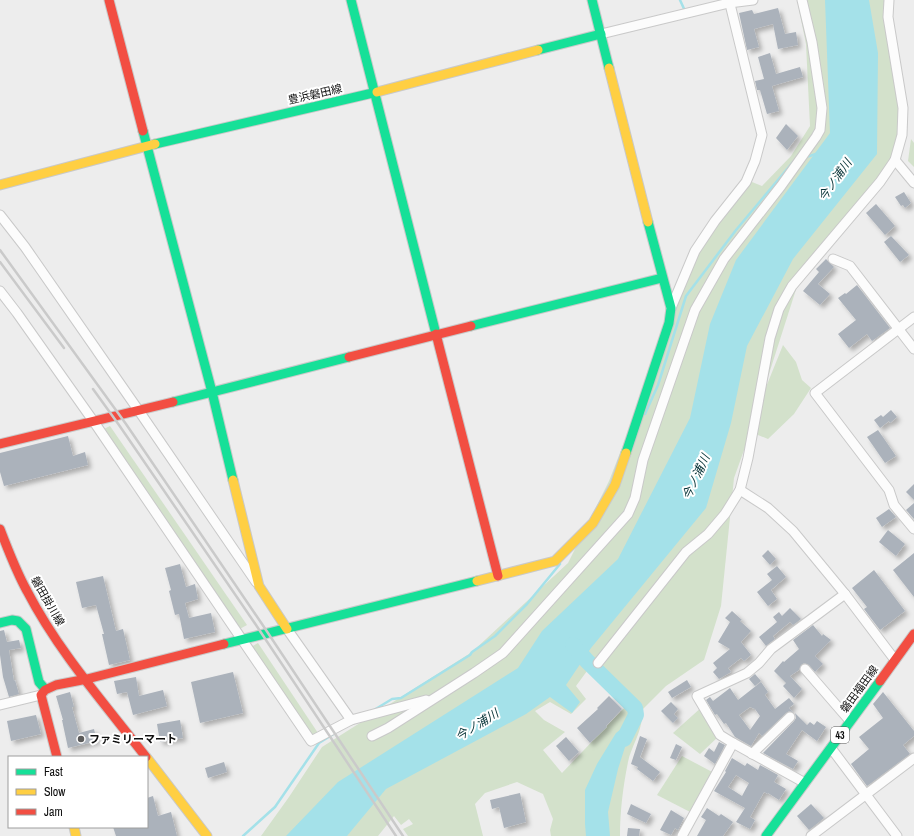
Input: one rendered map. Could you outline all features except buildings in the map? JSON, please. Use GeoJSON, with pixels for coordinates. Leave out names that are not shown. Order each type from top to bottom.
{"type":"FeatureCollection","features":[{"type":"Feature","properties":{"kind":"street"},"geometry":{"type":"LineString","coordinates":[[109,0],[212,392],[258,586]]}},
{"type":"Feature","properties":{"kind":"street"},"geometry":{"type":"LineString","coordinates":[[351,0],[498,576]]}},
{"type":"Feature","properties":{"kind":"street"},"geometry":{"type":"LineString","coordinates":[[592,0],[662,278],[671,308]]}},
{"type":"Feature","properties":{"kind":"street"},"geometry":{"type":"LineString","coordinates":[[601,34],[729,2],[753,0]]}},
{"type":"Feature","properties":{"kind":"street"},"geometry":{"type":"LineString","coordinates":[[372,736],[388,728],[503,653],[628,514],[635,498],[643,460],[695,310],[724,259],[781,186],[820,130],[822,108],[812,42],[802,0]]}},
{"type":"Feature","properties":{"kind":"street"},"geometry":{"type":"LineString","coordinates":[[598,663],[686,552],[714,528],[740,490],[748,458],[770,338],[779,309],[792,286],[880,182],[895,160],[902,135],[902,108],[888,17],[889,0]]}},
{"type":"Feature","properties":{"kind":"street"},"geometry":{"type":"LineString","coordinates":[[0,705],[43,692],[54,685],[87,679],[555,562],[593,524],[615,485],[669,323],[671,308],[695,251],[715,221],[746,182],[755,161],[762,134],[729,2]]}},
{"type":"Feature","properties":{"kind":"street","name":"豊浜磐田線"},"geometry":{"type":"LineString","coordinates":[[0,185],[148,146],[374,93],[601,34]]}},
{"type":"Feature","properties":{"kind":"street"},"geometry":{"type":"LineString","coordinates":[[895,160],[913,180]]}},
{"type":"Feature","properties":{"kind":"street"},"geometry":{"type":"LineString","coordinates":[[0,215],[25,247],[139,411],[351,720]]}},
{"type":"Feature","properties":{"kind":"street"},"geometry":{"type":"LineString","coordinates":[[833,259],[850,266],[914,349]]}},
{"type":"Feature","properties":{"kind":"street"},"geometry":{"type":"LineString","coordinates":[[0,444],[139,411],[662,278]]}},
{"type":"Feature","properties":{"kind":"street"},"geometry":{"type":"LineString","coordinates":[[0,291],[94,422],[310,741],[351,720],[435,697]]}},
{"type":"Feature","properties":{"kind":"street"},"geometry":{"type":"LineString","coordinates":[[914,317],[815,393],[889,490],[894,505],[914,529]]}},
{"type":"Feature","properties":{"kind":"street"},"geometry":{"type":"LineString","coordinates":[[740,490],[768,508],[793,531],[895,660]]}},
{"type":"Feature","properties":{"kind":"street","name":"磐田掛川線"},"geometry":{"type":"LineString","coordinates":[[0,529],[13,563],[55,638],[145,756]]}},
{"type":"Feature","properties":{"kind":"street"},"geometry":{"type":"LineString","coordinates":[[805,783],[733,744],[720,735],[697,696],[746,673],[759,663],[771,649],[844,594]]}},
{"type":"Feature","properties":{"kind":"street"},"geometry":{"type":"LineString","coordinates":[[0,623],[18,620],[23,623],[26,630],[39,682],[43,692],[57,756]]}},
{"type":"Feature","properties":{"kind":"street","name":"磐田福田線"},"geometry":{"type":"LineString","coordinates":[[766,836],[914,634]]}},
{"type":"Feature","properties":{"kind":"street"},"geometry":{"type":"LineString","coordinates":[[804,669],[850,721]]}},
{"type":"Feature","properties":{"kind":"street"},"geometry":{"type":"LineString","coordinates":[[752,754],[790,717]]}},
{"type":"Feature","properties":{"kind":"street"},"geometry":{"type":"LineString","coordinates":[[682,836],[733,744]]}},
{"type":"Feature","properties":{"kind":"street"},"geometry":{"type":"LineString","coordinates":[[831,748],[897,836]]}},
{"type":"Feature","properties":{"kind":"street"},"geometry":{"type":"LineString","coordinates":[[812,836],[914,758]]}},
{"type":"Feature","properties":{"kind":"street","name":"磐田掛川線"},"geometry":{"type":"LineString","coordinates":[[148,760],[208,836]]}},
{"type":"Feature","properties":{"kind":"green space"},"geometry":{"type":"Polygon","coordinates":[[[797,0],[888,0],[902,86],[895,160],[800,277],[760,402],[783,345],[796,362],[802,380],[811,388],[794,414],[768,439],[758,435],[757,414],[734,478],[721,606],[704,660],[666,686],[641,711],[641,724],[628,762],[621,808],[620,836],[551,836],[550,830],[553,819],[543,794],[517,782],[485,793],[475,804],[483,836],[408,836],[403,829],[413,824],[409,819],[401,825],[394,816],[378,836],[261,836],[322,747],[472,652],[568,563],[609,481],[676,309],[689,265],[747,180],[762,186],[791,156],[810,126],[806,44],[797,0]],[[587,671],[576,686],[586,699],[571,714],[550,702],[535,711],[544,720],[565,732],[543,750],[562,773],[625,707],[587,671]]]}},
{"type":"Feature","properties":{"kind":"green space"},"geometry":{"type":"Polygon","coordinates":[[[911,139],[914,143],[914,167],[908,161],[911,139]]]}},
{"type":"Feature","properties":{"kind":"green space"},"geometry":{"type":"Polygon","coordinates":[[[110,426],[247,625],[236,631],[100,431],[110,426]]]}},
{"type":"Feature","properties":{"kind":"green space"},"geometry":{"type":"Polygon","coordinates":[[[258,643],[320,736],[311,741],[251,647],[258,643]]]}},
{"type":"Feature","properties":{"kind":"green space"},"geometry":{"type":"Polygon","coordinates":[[[703,706],[720,735],[700,754],[673,733],[703,706]]]}},
{"type":"Feature","properties":{"kind":"green space"},"geometry":{"type":"Polygon","coordinates":[[[682,756],[716,774],[694,814],[657,795],[682,756]]]}},
{"type":"Feature","properties":{"kind":"water","name":"今ノ浦川"},"geometry":{"type":"Polygon","coordinates":[[[825,0],[869,0],[878,53],[877,154],[793,259],[747,346],[731,423],[706,508],[591,648],[566,685],[580,702],[572,713],[550,697],[526,714],[386,789],[347,836],[286,836],[338,782],[518,668],[542,631],[618,559],[690,418],[710,324],[736,260],[830,133],[825,0]]]}},
{"type":"Feature","properties":{"kind":"water"},"geometry":{"type":"Polygon","coordinates":[[[634,719],[618,769],[608,812],[610,836],[586,836],[585,790],[597,764],[616,733],[634,719]]]}},
{"type":"Feature","properties":{"kind":"waterway"},"geometry":{"type":"LineString","coordinates":[[680,0],[685,11]]}},
{"type":"Feature","properties":{"kind":"waterway"},"geometry":{"type":"LineString","coordinates":[[806,157],[816,154]]}},
{"type":"Feature","properties":{"kind":"waterway"},"geometry":{"type":"LineString","coordinates":[[645,414],[658,385],[686,296],[736,230],[795,161]]}},
{"type":"Feature","properties":{"kind":"waterway"},"geometry":{"type":"LineString","coordinates":[[374,710],[392,699],[401,698],[470,655],[495,636],[527,604],[560,564]]}},
{"type":"Feature","properties":{"kind":"waterway"},"geometry":{"type":"LineString","coordinates":[[573,645],[587,661],[635,708],[636,715],[624,739]]}},
{"type":"Feature","properties":{"kind":"waterway"},"geometry":{"type":"LineString","coordinates":[[243,836],[275,807],[319,743],[335,733]]}},
{"type":"Feature","properties":{"kind":"railway"},"geometry":{"type":"LineString","coordinates":[[0,250],[126,424],[262,624],[403,836]]}},
{"type":"Feature","properties":{"kind":"railway"},"geometry":{"type":"LineString","coordinates":[[0,262],[64,348]]}},
{"type":"Feature","properties":{"kind":"railway"},"geometry":{"type":"LineString","coordinates":[[93,389],[256,625],[396,836]]}},
{"type":"Feature","properties":{"kind":"traffic: fast"},"geometry":{"type":"LineString","coordinates":[[351,0],[436,334]]}},
{"type":"Feature","properties":{"kind":"traffic: fast"},"geometry":{"type":"LineString","coordinates":[[592,0],[609,68]]}},
{"type":"Feature","properties":{"kind":"traffic: fast"},"geometry":{"type":"LineString","coordinates":[[538,50],[601,34]]}},
{"type":"Feature","properties":{"kind":"traffic: fast"},"geometry":{"type":"LineString","coordinates":[[155,144],[377,92]]}},
{"type":"Feature","properties":{"kind":"traffic: fast"},"geometry":{"type":"LineString","coordinates":[[143,131],[212,392],[233,480]]}},
{"type":"Feature","properties":{"kind":"traffic: fast"},"geometry":{"type":"LineString","coordinates":[[626,453],[669,323],[671,308],[648,222]]}},
{"type":"Feature","properties":{"kind":"traffic: fast"},"geometry":{"type":"LineString","coordinates":[[471,326],[662,278]]}},
{"type":"Feature","properties":{"kind":"traffic: fast"},"geometry":{"type":"LineString","coordinates":[[173,402],[349,357]]}},
{"type":"Feature","properties":{"kind":"traffic: fast"},"geometry":{"type":"LineString","coordinates":[[224,644],[477,581]]}},
{"type":"Feature","properties":{"kind":"traffic: fast"},"geometry":{"type":"LineString","coordinates":[[0,623],[12,620],[18,621],[26,629],[39,682],[45,689]]}},
{"type":"Feature","properties":{"kind":"traffic: fast"},"geometry":{"type":"LineString","coordinates":[[766,836],[880,681]]}},
{"type":"Feature","properties":{"kind":"traffic: slow"},"geometry":{"type":"LineString","coordinates":[[377,92],[538,50]]}},
{"type":"Feature","properties":{"kind":"traffic: slow"},"geometry":{"type":"LineString","coordinates":[[609,68],[648,222]]}},
{"type":"Feature","properties":{"kind":"traffic: slow"},"geometry":{"type":"LineString","coordinates":[[0,185],[155,144]]}},
{"type":"Feature","properties":{"kind":"traffic: slow"},"geometry":{"type":"LineString","coordinates":[[477,581],[555,561],[593,523],[615,485],[626,453]]}},
{"type":"Feature","properties":{"kind":"traffic: slow"},"geometry":{"type":"LineString","coordinates":[[233,480],[259,586],[287,629]]}},
{"type":"Feature","properties":{"kind":"traffic: slow"},"geometry":{"type":"LineString","coordinates":[[148,759],[207,836]]}},
{"type":"Feature","properties":{"kind":"traffic: slow"},"geometry":{"type":"LineString","coordinates":[[74,828],[76,836]]}},
{"type":"Feature","properties":{"kind":"traffic: jam"},"geometry":{"type":"LineString","coordinates":[[109,0],[143,131]]}},
{"type":"Feature","properties":{"kind":"traffic: jam"},"geometry":{"type":"LineString","coordinates":[[349,357],[471,326]]}},
{"type":"Feature","properties":{"kind":"traffic: jam"},"geometry":{"type":"LineString","coordinates":[[436,334],[498,576]]}},
{"type":"Feature","properties":{"kind":"traffic: jam"},"geometry":{"type":"LineString","coordinates":[[0,444],[173,402]]}},
{"type":"Feature","properties":{"kind":"traffic: jam"},"geometry":{"type":"LineString","coordinates":[[0,529],[23,583],[53,635],[82,676],[145,756]]}},
{"type":"Feature","properties":{"kind":"traffic: jam"},"geometry":{"type":"LineString","coordinates":[[880,681],[914,634]]}},
{"type":"Feature","properties":{"kind":"traffic: jam"},"geometry":{"type":"LineString","coordinates":[[57,756],[41,695],[45,690],[56,685],[87,679],[224,644]]}},
{"type":"Feature","properties":{"kind":"place","name":"ファミリーマート"},"geometry":{"type":"Point","coordinates":[81,739]}}]}
